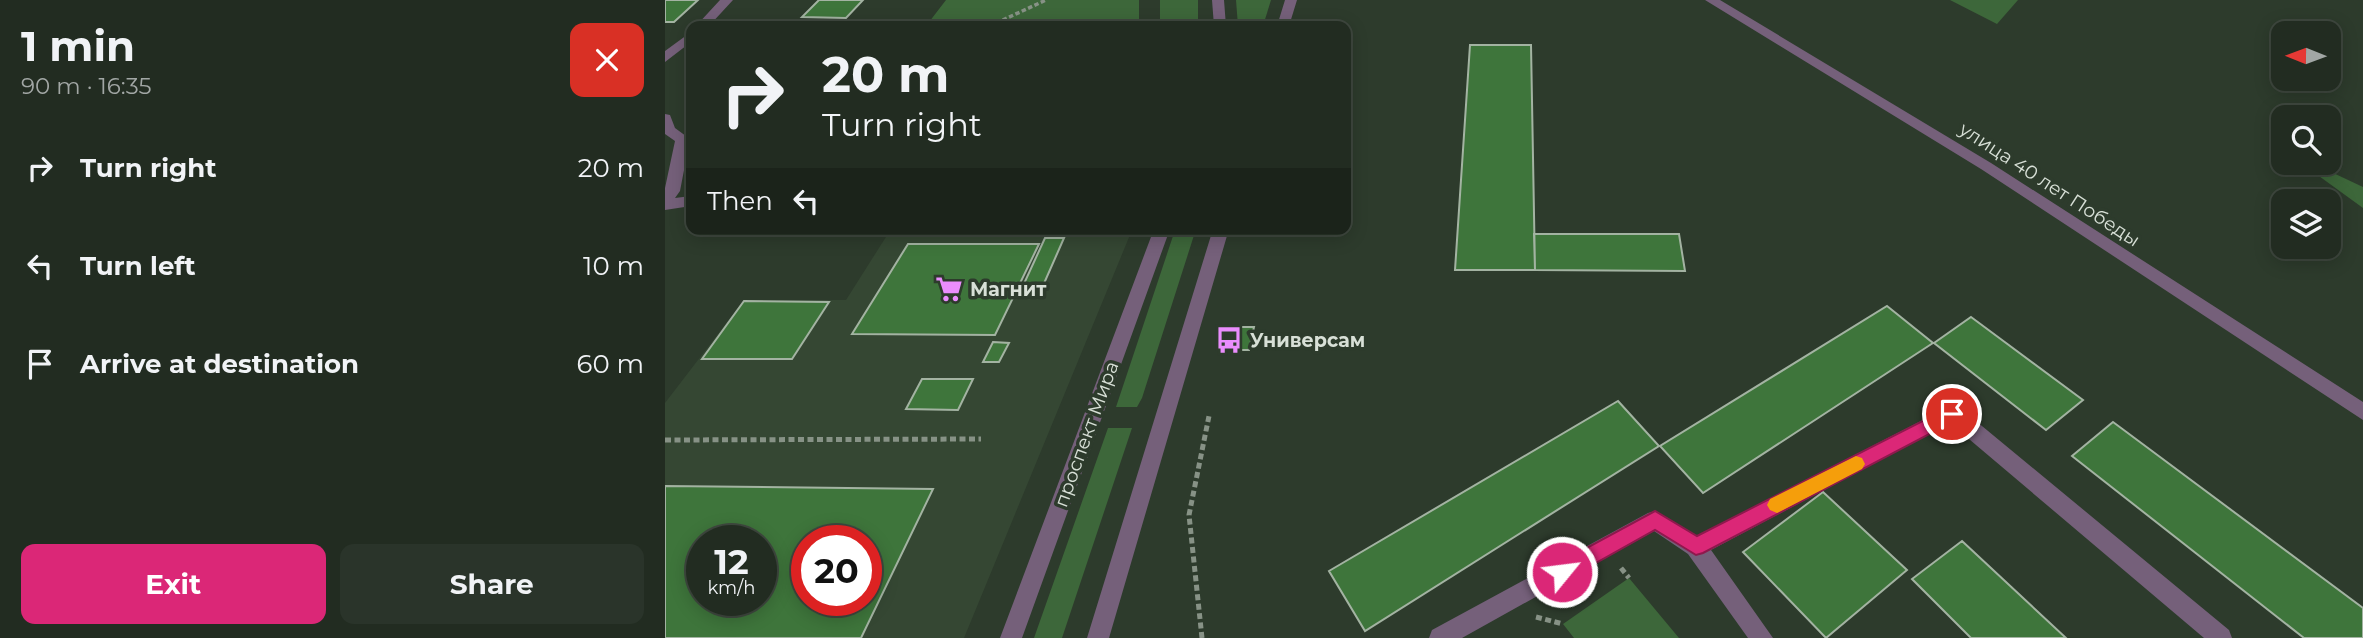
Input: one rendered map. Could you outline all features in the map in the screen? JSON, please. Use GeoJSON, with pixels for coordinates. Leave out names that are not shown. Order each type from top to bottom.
{"type":"FeatureCollection","features":[{"type":"Feature","properties":{"kind":"street"},"geometry":{"type":"LineString","coordinates":[[707,21],[727,0]]}},
{"type":"Feature","properties":{"kind":"street"},"geometry":{"type":"LineString","coordinates":[[1218,0],[1220,21]]}},
{"type":"Feature","properties":{"kind":"street"},"geometry":{"type":"LineString","coordinates":[[1285,21],[1291,0]]}},
{"type":"Feature","properties":{"kind":"street","name":"улица 40 лет Победы"},"geometry":{"type":"LineString","coordinates":[[1711,0],[1986,166],[2363,412]]}},
{"type":"Feature","properties":{"kind":"street"},"geometry":{"type":"LineString","coordinates":[[665,58],[686,40]]}},
{"type":"Feature","properties":{"kind":"street"},"geometry":{"type":"LineString","coordinates":[[665,118],[669,130],[686,139]]}},
{"type":"Feature","properties":{"kind":"street"},"geometry":{"type":"LineString","coordinates":[[665,204],[672,191],[686,143]]}},
{"type":"Feature","properties":{"kind":"street"},"geometry":{"type":"LineString","coordinates":[[665,204],[686,202]]}},
{"type":"Feature","properties":{"kind":"street","name":"проспект Мира"},"geometry":{"type":"LineString","coordinates":[[1011,638],[1160,235]]}},
{"type":"Feature","properties":{"kind":"street"},"geometry":{"type":"LineString","coordinates":[[1098,638],[1219,235]]}},
{"type":"Feature","properties":{"kind":"street"},"geometry":{"type":"LineString","coordinates":[[1696,547],[1952,414],[2221,638]]}},
{"type":"Feature","properties":{"kind":"street"},"geometry":{"type":"LineString","coordinates":[[1440,638],[1655,520],[1696,547],[1762,638]]}},
{"type":"Feature","properties":{"kind":"path"},"geometry":{"type":"LineString","coordinates":[[1001,21],[1046,0]]}},
{"type":"Feature","properties":{"kind":"path"},"geometry":{"type":"LineString","coordinates":[[1202,638],[1189,515],[1209,416]]}},
{"type":"Feature","properties":{"kind":"path"},"geometry":{"type":"LineString","coordinates":[[665,440],[981,439]]}},
{"type":"Feature","properties":{"kind":"shaded area"},"geometry":{"type":"Polygon","coordinates":[[[887,235],[1130,235],[964,638],[665,638],[665,403],[744,300],[846,300],[887,235]]]}},
{"type":"Feature","properties":{"kind":"green space"},"geometry":{"type":"Polygon","coordinates":[[[946,0],[1139,0],[1139,21],[930,21],[946,0]]]}},
{"type":"Feature","properties":{"kind":"green space"},"geometry":{"type":"Polygon","coordinates":[[[1160,0],[1198,0],[1198,21],[1160,21],[1160,0]]]}},
{"type":"Feature","properties":{"kind":"green space"},"geometry":{"type":"Polygon","coordinates":[[[1236,0],[1271,0],[1265,21],[1238,21],[1236,0]]]}},
{"type":"Feature","properties":{"kind":"green space"},"geometry":{"type":"Polygon","coordinates":[[[1950,0],[2018,0],[1997,24],[1950,0]]]}},
{"type":"Feature","properties":{"kind":"green space"},"geometry":{"type":"Polygon","coordinates":[[[2318,175],[2338,175],[2363,187],[2363,208],[2341,192],[2341,189],[2337,189],[2318,175]]]}},
{"type":"Feature","properties":{"kind":"green space"},"geometry":{"type":"Polygon","coordinates":[[[1173,235],[1194,235],[1142,398],[1137,407],[1116,407],[1173,235]]]}},
{"type":"Feature","properties":{"kind":"green space"},"geometry":{"type":"Polygon","coordinates":[[[1108,428],[1132,428],[1062,638],[1034,638],[1108,428]]]}},
{"type":"Feature","properties":{"kind":"green space"},"geometry":{"type":"Polygon","coordinates":[[[1629,578],[1679,638],[1574,638],[1563,624],[1629,578]]]}},
{"type":"Feature","properties":{"kind":"building"},"geometry":{"type":"Polygon","coordinates":[[[665,0],[698,0],[674,22],[665,22],[665,0]]]}},
{"type":"Feature","properties":{"kind":"building"},"geometry":{"type":"Polygon","coordinates":[[[819,0],[863,0],[846,18],[802,17],[819,0]]]}},
{"type":"Feature","properties":{"kind":"building"},"geometry":{"type":"Polygon","coordinates":[[[1470,45],[1531,45],[1535,270],[1455,270],[1470,45]]]}},
{"type":"Feature","properties":{"kind":"building"},"geometry":{"type":"Polygon","coordinates":[[[1534,234],[1679,234],[1685,271],[1535,270],[1534,234]]]}},
{"type":"Feature","properties":{"kind":"building"},"geometry":{"type":"Polygon","coordinates":[[[1045,238],[1064,238],[1042,288],[1022,288],[1045,238]]]}},
{"type":"Feature","properties":{"kind":"building","name":"Магнит"},"geometry":{"type":"Polygon","coordinates":[[[908,244],[1039,244],[995,335],[852,334],[908,244]]]}},
{"type":"Feature","properties":{"kind":"building"},"geometry":{"type":"Polygon","coordinates":[[[744,301],[829,302],[792,359],[702,359],[744,301]]]}},
{"type":"Feature","properties":{"kind":"building"},"geometry":{"type":"Polygon","coordinates":[[[1887,306],[1933,343],[1703,493],[1660,446],[1887,306]]]}},
{"type":"Feature","properties":{"kind":"building"},"geometry":{"type":"Polygon","coordinates":[[[1971,317],[2083,400],[2046,430],[1934,343],[1971,317]]]}},
{"type":"Feature","properties":{"kind":"building"},"geometry":{"type":"Polygon","coordinates":[[[1241,327],[1254,327],[1249,350],[1235,350],[1241,327]]]}},
{"type":"Feature","properties":{"kind":"building"},"geometry":{"type":"Polygon","coordinates":[[[993,342],[1009,343],[999,362],[983,362],[993,342]]]}},
{"type":"Feature","properties":{"kind":"building"},"geometry":{"type":"Polygon","coordinates":[[[922,379],[973,379],[958,410],[906,409],[922,379]]]}},
{"type":"Feature","properties":{"kind":"building"},"geometry":{"type":"Polygon","coordinates":[[[1618,401],[1659,446],[1365,631],[1329,571],[1618,401]]]}},
{"type":"Feature","properties":{"kind":"building"},"geometry":{"type":"Polygon","coordinates":[[[2113,422],[2363,608],[2363,638],[2304,638],[2072,456],[2113,422]]]}},
{"type":"Feature","properties":{"kind":"building"},"geometry":{"type":"Polygon","coordinates":[[[665,486],[933,489],[882,595],[882,525],[791,525],[791,616],[872,616],[861,638],[665,638],[665,486]]]}},
{"type":"Feature","properties":{"kind":"building"},"geometry":{"type":"Polygon","coordinates":[[[1823,492],[1907,570],[1826,638],[1743,552],[1823,492]]]}},
{"type":"Feature","properties":{"kind":"building"},"geometry":{"type":"Polygon","coordinates":[[[1962,541],[2066,638],[1971,638],[1912,579],[1962,541]]]}},
{"type":"Feature","properties":{"kind":"slow traffic"},"geometry":{"type":"LineString","coordinates":[[1777,505],[1856,464]]}},
{"type":"Feature","properties":{"kind":"place","name":"Магнит"},"geometry":{"type":"Point","coordinates":[949,289]}},
{"type":"Feature","properties":{"kind":"place","name":"Универсам"},"geometry":{"type":"Point","coordinates":[1229,340]}},
{"type":"Feature","properties":{"kind":"route"},"geometry":{"type":"LineString","coordinates":[[1562,572],[1655,520],[1696,547],[1952,414]]}}]}
